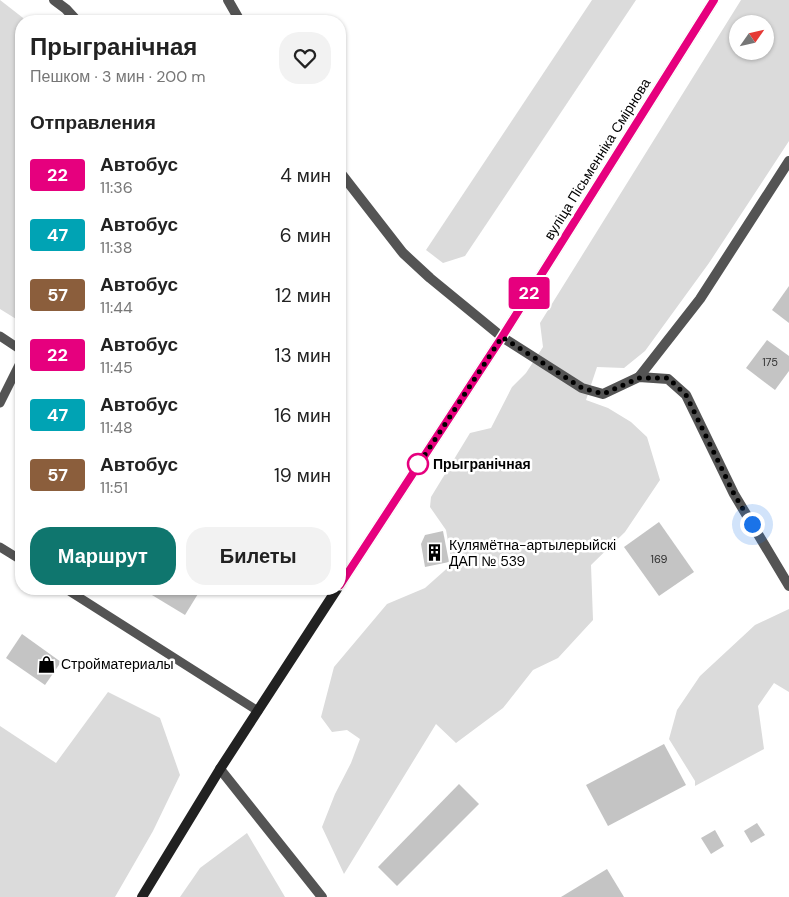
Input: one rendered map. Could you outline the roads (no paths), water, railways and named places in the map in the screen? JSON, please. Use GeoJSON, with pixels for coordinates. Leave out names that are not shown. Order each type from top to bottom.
{"type":"FeatureCollection","features":[{"type":"Feature","properties":{"kind":"main road","name":"вуліца Пісьменніка Смірнова"},"geometry":{"type":"LineString","coordinates":[[346,576],[502,337],[714,0]]}},
{"type":"Feature","properties":{"kind":"main road"},"geometry":{"type":"LineString","coordinates":[[142,897],[220,769],[333,595]]}},
{"type":"Feature","properties":{"kind":"street"},"geometry":{"type":"LineString","coordinates":[[54,0],[72,15]]}},
{"type":"Feature","properties":{"kind":"street"},"geometry":{"type":"LineString","coordinates":[[228,0],[237,15]]}},
{"type":"Feature","properties":{"kind":"street"},"geometry":{"type":"LineString","coordinates":[[639,378],[700,299],[789,161]]}},
{"type":"Feature","properties":{"kind":"street"},"geometry":{"type":"LineString","coordinates":[[346,180],[404,253],[430,278],[502,337],[582,388],[603,394],[639,378],[668,378],[686,395],[734,494],[789,586]]}},
{"type":"Feature","properties":{"kind":"street"},"geometry":{"type":"LineString","coordinates":[[220,769],[322,897]]}},
{"type":"Feature","properties":{"kind":"lane"},"geometry":{"type":"LineString","coordinates":[[0,336],[15,346]]}},
{"type":"Feature","properties":{"kind":"lane"},"geometry":{"type":"LineString","coordinates":[[0,403],[15,373]]}},
{"type":"Feature","properties":{"kind":"lane"},"geometry":{"type":"LineString","coordinates":[[0,546],[15,556]]}},
{"type":"Feature","properties":{"kind":"lane"},"geometry":{"type":"LineString","coordinates":[[75,595],[258,711]]}},
{"type":"Feature","properties":{"kind":"place","name":"Прыгранічная"},"geometry":{"type":"Point","coordinates":[418,464]}},
{"type":"Feature","properties":{"kind":"place","name":"Кулямётна-артылерыйскі ДАП № 539"},"geometry":{"type":"Point","coordinates":[435,553]}},
{"type":"Feature","properties":{"kind":"place","name":"Стройматериалы"},"geometry":{"type":"Point","coordinates":[47,664]}}]}
